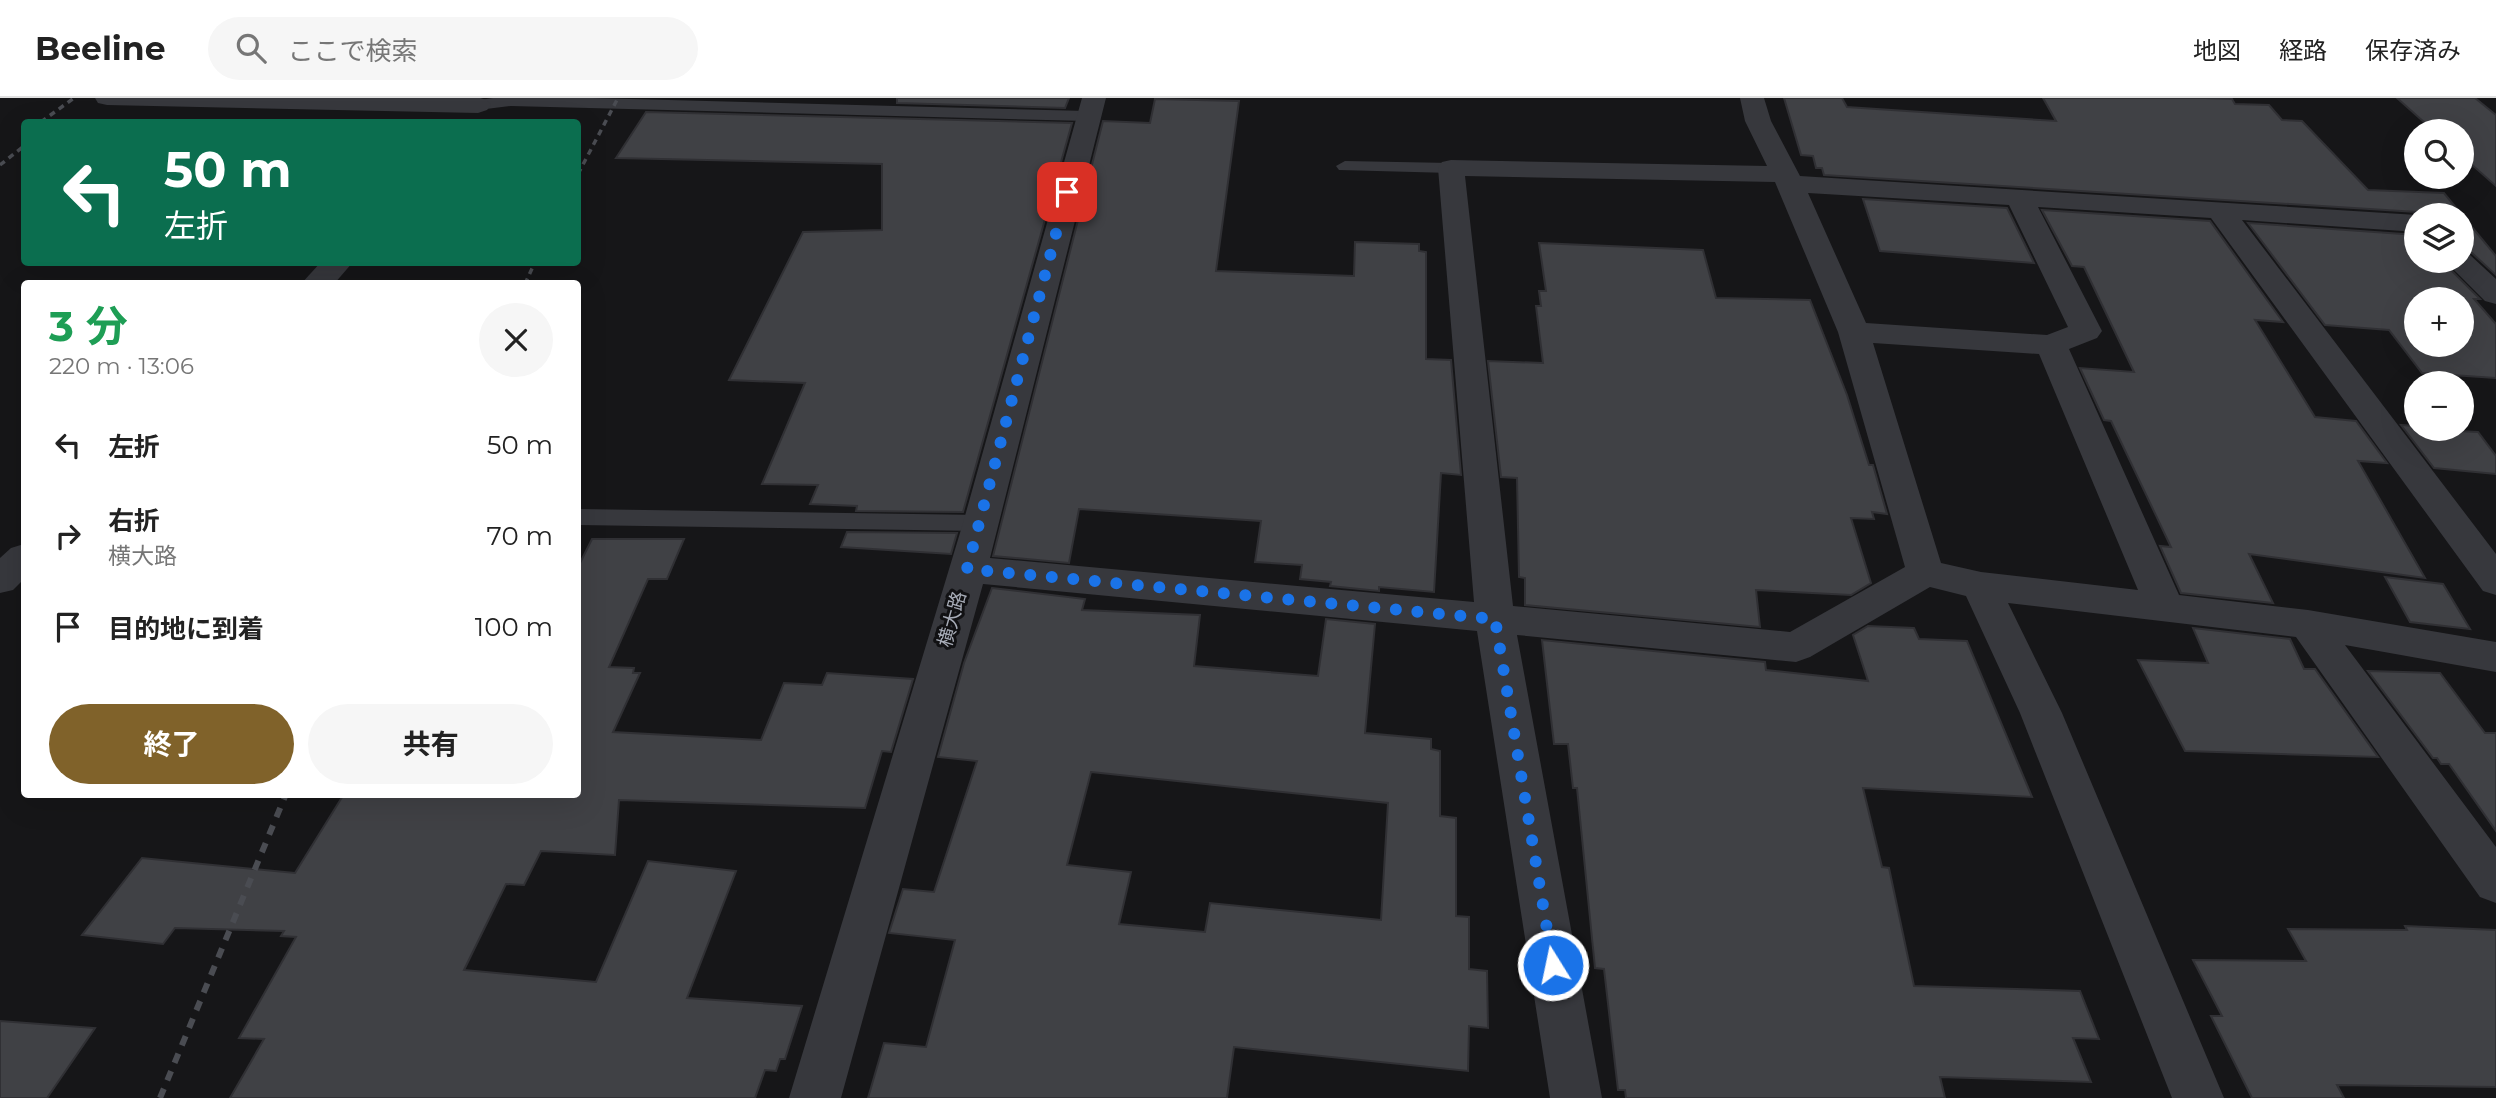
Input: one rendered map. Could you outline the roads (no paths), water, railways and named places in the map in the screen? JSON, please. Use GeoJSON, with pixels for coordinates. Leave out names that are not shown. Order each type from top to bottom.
{"type":"FeatureCollection","features":[{"type":"Feature","properties":{"kind":"street"},"geometry":{"type":"LineString","coordinates":[[107,98],[475,109]]}},
{"type":"Feature","properties":{"kind":"street"},"geometry":{"type":"LineString","coordinates":[[1752,98],[1758,121],[1787,179],[1854,332],[1925,572]]}},
{"type":"Feature","properties":{"kind":"street","name":"横大路"},"geometry":{"type":"LineString","coordinates":[[815,1098],[981,523],[1091,107]]}},
{"type":"Feature","properties":{"kind":"street"},"geometry":{"type":"LineString","coordinates":[[1576,1098],[1495,619],[1451,168],[1787,179],[2404,223]]}},
{"type":"Feature","properties":{"kind":"street"},"geometry":{"type":"LineString","coordinates":[[1854,332],[2051,345],[2086,331],[2019,197]]}},
{"type":"Feature","properties":{"kind":"street"},"geometry":{"type":"LineString","coordinates":[[2221,212],[2496,580]]}},
{"type":"Feature","properties":{"kind":"street"},"geometry":{"type":"LineString","coordinates":[[320,280],[335,266]]}},
{"type":"Feature","properties":{"kind":"street"},"geometry":{"type":"LineString","coordinates":[[2473,273],[2496,295]]}},
{"type":"Feature","properties":{"kind":"street"},"geometry":{"type":"LineString","coordinates":[[2051,345],[2165,608]]}},
{"type":"Feature","properties":{"kind":"street"},"geometry":{"type":"LineString","coordinates":[[0,580],[21,560]]}},
{"type":"Feature","properties":{"kind":"street"},"geometry":{"type":"LineString","coordinates":[[967,569],[1796,647],[1925,572],[1981,586],[2308,624],[2496,657]]}},
{"type":"Feature","properties":{"kind":"street"},"geometry":{"type":"LineString","coordinates":[[1981,586],[2041,713],[2198,1098]]}},
{"type":"Feature","properties":{"kind":"street"},"geometry":{"type":"LineString","coordinates":[[2308,624],[2496,883]]}},
{"type":"Feature","properties":{"kind":"lane"},"geometry":{"type":"LineString","coordinates":[[475,109],[524,102],[1091,107]]}},
{"type":"Feature","properties":{"kind":"lane"},"geometry":{"type":"LineString","coordinates":[[1345,166],[1451,168]]}},
{"type":"Feature","properties":{"kind":"lane"},"geometry":{"type":"LineString","coordinates":[[581,517],[981,523]]}},
{"type":"Feature","properties":{"kind":"railway"},"geometry":{"type":"LineString","coordinates":[[45,119],[74,98]]}},
{"type":"Feature","properties":{"kind":"railway"},"geometry":{"type":"LineString","coordinates":[[581,168],[618,98]]}},
{"type":"Feature","properties":{"kind":"railway"},"geometry":{"type":"LineString","coordinates":[[0,165],[21,148]]}},
{"type":"Feature","properties":{"kind":"railway"},"geometry":{"type":"LineString","coordinates":[[527,280],[533,266]]}},
{"type":"Feature","properties":{"kind":"railway"},"geometry":{"type":"LineString","coordinates":[[160,1098],[284,798]]}}]}
